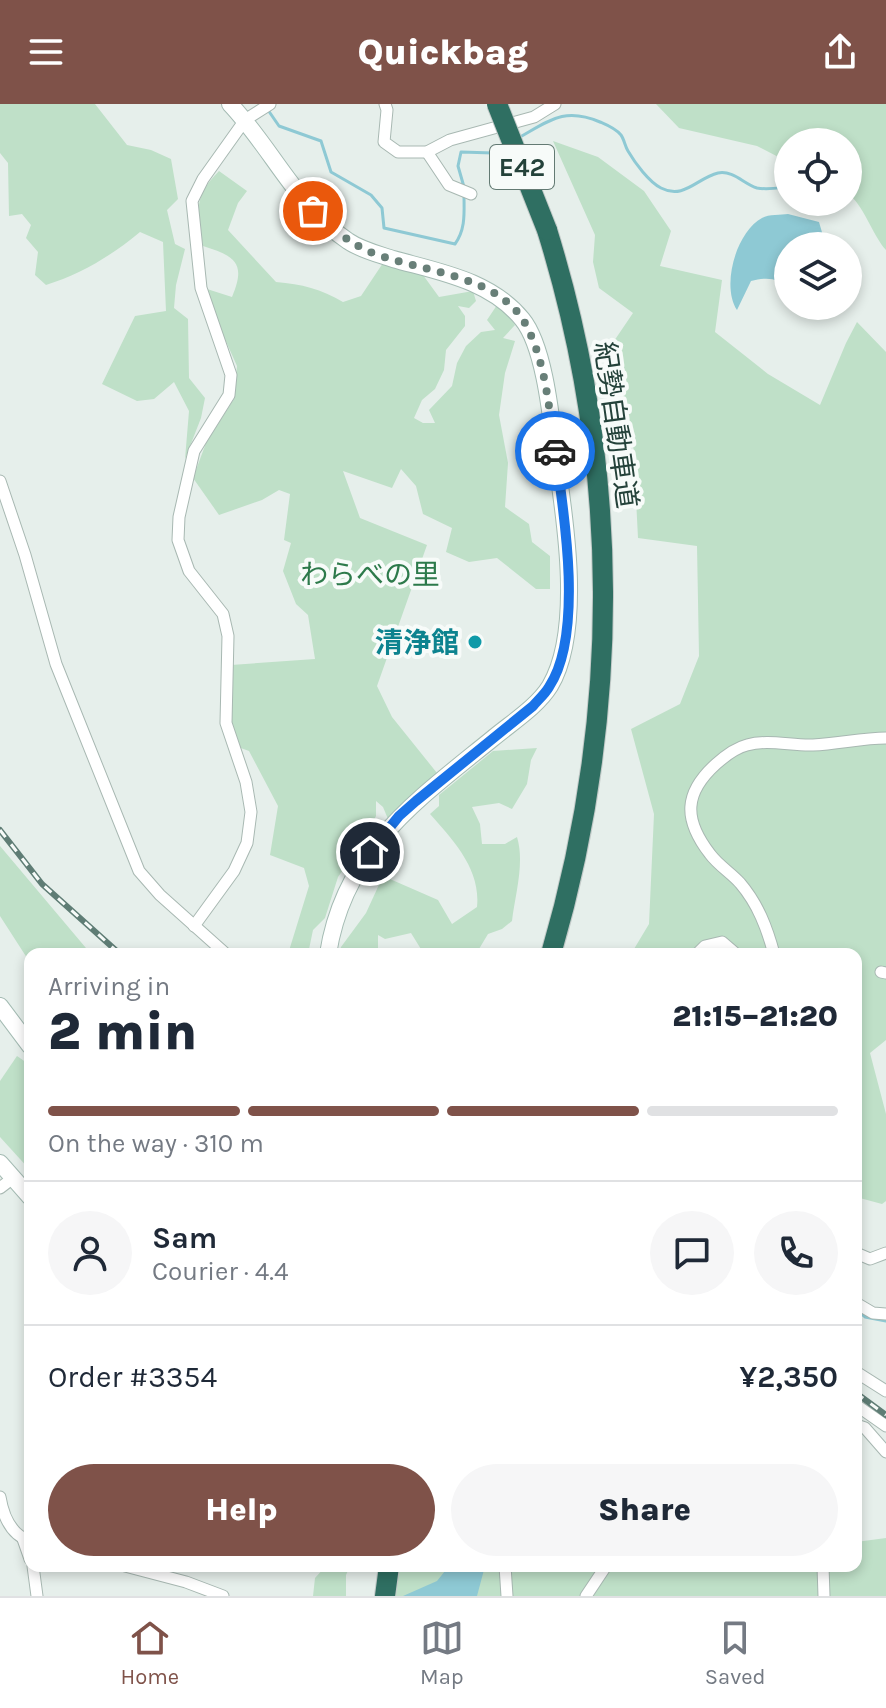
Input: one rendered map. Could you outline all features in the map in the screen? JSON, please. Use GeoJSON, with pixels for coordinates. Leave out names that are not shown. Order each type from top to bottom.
{"type":"FeatureCollection","features":[{"type":"Feature","properties":{"kind":"highway","name":"紀勢自動車道"},"geometry":{"type":"LineString","coordinates":[[497,104],[547,230],[565,290],[583,368],[600,490],[603,556],[600,695],[595,751],[573,871],[553,948]]}},
{"type":"Feature","properties":{"kind":"highway"},"geometry":{"type":"LineString","coordinates":[[386,1592],[388,1572]]}},
{"type":"Feature","properties":{"kind":"street"},"geometry":{"type":"LineString","coordinates":[[230,104],[252,115],[313,211],[348,242],[372,253],[455,276],[498,294],[524,321],[538,353],[563,505],[568,618],[563,654],[550,686],[533,706],[416,801],[384,834],[347,892],[329,948]]}},
{"type":"Feature","properties":{"kind":"street"},"geometry":{"type":"LineString","coordinates":[[194,926],[234,871],[247,843],[251,812],[246,782],[226,723],[228,636],[223,614],[189,571],[178,540],[179,517],[194,451],[229,395],[231,375],[201,288],[192,201],[203,179],[252,115],[270,104]]}},
{"type":"Feature","properties":{"kind":"street"},"geometry":{"type":"LineString","coordinates":[[385,104],[384,142],[398,152],[427,152],[450,140],[534,117],[555,104]]}},
{"type":"Feature","properties":{"kind":"street"},"geometry":{"type":"LineString","coordinates":[[427,152],[454,189],[471,194]]}},
{"type":"Feature","properties":{"kind":"street"},"geometry":{"type":"LineString","coordinates":[[0,481],[56,664],[139,871],[160,895],[219,948]]}},
{"type":"Feature","properties":{"kind":"street"},"geometry":{"type":"LineString","coordinates":[[772,948],[758,910],[740,884],[710,854],[695,828],[690,812],[696,785],[727,754],[743,745],[758,742],[812,746],[886,738]]}},
{"type":"Feature","properties":{"kind":"street"},"geometry":{"type":"LineString","coordinates":[[703,948],[722,942],[729,948]]}},
{"type":"Feature","properties":{"kind":"street"},"geometry":{"type":"LineString","coordinates":[[0,1006],[24,1038]]}},
{"type":"Feature","properties":{"kind":"street"},"geometry":{"type":"LineString","coordinates":[[0,1163],[7,1183]]}},
{"type":"Feature","properties":{"kind":"street"},"geometry":{"type":"LineString","coordinates":[[862,1256],[870,1259],[886,1253]]}},
{"type":"Feature","properties":{"kind":"street"},"geometry":{"type":"LineString","coordinates":[[862,1307],[873,1313],[886,1314]]}},
{"type":"Feature","properties":{"kind":"street"},"geometry":{"type":"LineString","coordinates":[[862,1376],[886,1391]]}},
{"type":"Feature","properties":{"kind":"street"},"geometry":{"type":"LineString","coordinates":[[862,1409],[886,1426]]}},
{"type":"Feature","properties":{"kind":"street"},"geometry":{"type":"LineString","coordinates":[[862,1427],[886,1452]]}},
{"type":"Feature","properties":{"kind":"street"},"geometry":{"type":"LineString","coordinates":[[0,1497],[10,1526],[24,1538]]}},
{"type":"Feature","properties":{"kind":"street"},"geometry":{"type":"LineString","coordinates":[[34,1572],[37,1596]]}},
{"type":"Feature","properties":{"kind":"street"},"geometry":{"type":"LineString","coordinates":[[148,1572],[223,1596]]}},
{"type":"Feature","properties":{"kind":"street"},"geometry":{"type":"LineString","coordinates":[[505,1572],[507,1596]]}},
{"type":"Feature","properties":{"kind":"street"},"geometry":{"type":"LineString","coordinates":[[586,1596],[602,1572]]}},
{"type":"Feature","properties":{"kind":"street"},"geometry":{"type":"LineString","coordinates":[[823,1572],[824,1596]]}},
{"type":"Feature","properties":{"kind":"green space"},"geometry":{"type":"Polygon","coordinates":[[[0,104],[95,104],[127,145],[151,150],[171,159],[178,199],[167,210],[175,244],[185,249],[174,308],[188,319],[189,378],[205,398],[201,418],[185,459],[189,411],[174,382],[154,399],[137,401],[102,384],[135,316],[166,311],[163,242],[140,232],[95,263],[46,285],[35,275],[38,252],[26,238],[31,225],[22,214],[9,216],[8,163],[0,153],[0,104]]]}},
{"type":"Feature","properties":{"kind":"green space"},"geometry":{"type":"Polygon","coordinates":[[[656,104],[886,104],[886,250],[862,211],[862,128],[774,128],[774,155],[757,146],[679,128],[656,104]]]}},
{"type":"Feature","properties":{"kind":"green space"},"geometry":{"type":"Polygon","coordinates":[[[553,141],[598,157],[644,191],[671,231],[660,266],[722,280],[715,332],[768,374],[820,405],[857,322],[886,352],[886,1040],[870,1053],[886,1114],[886,1201],[882,1204],[862,1199],[862,948],[635,948],[649,924],[654,814],[631,729],[680,704],[699,656],[697,546],[638,538],[633,440],[612,344],[633,313],[599,288],[593,262],[595,235],[553,141]]]}},
{"type":"Feature","properties":{"kind":"green space","name":"わらべの里"},"geometry":{"type":"Polygon","coordinates":[[[219,171],[247,191],[238,203],[228,230],[276,282],[311,288],[343,302],[361,296],[383,263],[423,275],[439,297],[473,291],[476,301],[469,308],[458,306],[465,316],[465,326],[446,350],[444,370],[435,389],[422,400],[414,418],[423,423],[435,423],[429,410],[452,386],[457,363],[466,346],[481,332],[495,330],[487,320],[497,305],[503,308],[515,325],[503,338],[515,341],[505,373],[499,415],[508,463],[505,507],[529,524],[532,542],[550,556],[550,589],[536,589],[497,558],[469,562],[446,552],[452,528],[423,514],[416,486],[401,469],[392,488],[343,471],[360,518],[427,545],[377,686],[392,717],[437,773],[388,819],[383,807],[376,801],[376,816],[338,877],[325,918],[313,930],[309,948],[290,948],[309,886],[304,868],[270,855],[278,806],[249,751],[238,747],[232,723],[231,665],[315,659],[308,615],[296,604],[283,571],[291,543],[284,540],[290,494],[279,490],[262,500],[219,515],[193,478],[206,443],[234,399],[237,366],[207,289],[232,297],[238,276],[238,268],[230,257],[203,246],[199,206],[211,180],[219,171]]]}},
{"type":"Feature","properties":{"kind":"green space"},"geometry":{"type":"Polygon","coordinates":[[[537,748],[531,760],[527,784],[512,809],[499,803],[472,807],[480,824],[482,844],[505,844],[517,837],[520,868],[512,921],[488,934],[480,948],[420,948],[411,933],[385,939],[378,935],[378,948],[341,948],[366,913],[383,876],[438,900],[452,924],[477,907],[475,880],[464,856],[430,814],[439,806],[439,795],[493,751],[537,748]]]}},
{"type":"Feature","properties":{"kind":"green space"},"geometry":{"type":"Polygon","coordinates":[[[0,846],[86,948],[24,948],[24,953],[0,916],[0,846]]]}},
{"type":"Feature","properties":{"kind":"green space"},"geometry":{"type":"Polygon","coordinates":[[[17,1056],[24,1061],[24,1163],[0,1137],[0,1081],[17,1056]]]}},
{"type":"Feature","properties":{"kind":"green space"},"geometry":{"type":"Polygon","coordinates":[[[886,1538],[886,1596],[376,1596],[390,1572],[862,1572],[862,1541],[886,1538]]]}},
{"type":"Feature","properties":{"kind":"green space"},"geometry":{"type":"Polygon","coordinates":[[[320,1572],[347,1572],[346,1596],[313,1596],[315,1578],[320,1572]]]}},
{"type":"Feature","properties":{"kind":"water"},"geometry":{"type":"Polygon","coordinates":[[[771,215],[796,216],[819,222],[822,232],[774,232],[774,280],[751,281],[737,310],[730,287],[738,247],[753,225],[771,215]]]}},
{"type":"Feature","properties":{"kind":"water"},"geometry":{"type":"Polygon","coordinates":[[[444,1572],[483,1572],[477,1596],[403,1596],[437,1581],[444,1572]]]}},
{"type":"Feature","properties":{"kind":"waterway"},"geometry":{"type":"LineString","coordinates":[[268,110],[279,126],[321,141],[331,172],[371,195],[382,208],[384,228],[455,244],[463,226],[464,195]]}},
{"type":"Feature","properties":{"kind":"waterway"},"geometry":{"type":"LineString","coordinates":[[520,137],[558,118],[588,118],[616,130],[643,172],[661,188],[684,190],[710,176],[723,173],[734,175],[757,188],[774,188]]}},
{"type":"Feature","properties":{"kind":"waterway"},"geometry":{"type":"LineString","coordinates":[[464,187],[458,166],[461,152],[493,153],[507,145]]}},
{"type":"Feature","properties":{"kind":"waterway"},"geometry":{"type":"LineString","coordinates":[[862,1314],[886,1321]]}},
{"type":"Feature","properties":{"kind":"railway"},"geometry":{"type":"LineString","coordinates":[[0,830],[42,884],[113,948]]}},
{"type":"Feature","properties":{"kind":"railway"},"geometry":{"type":"LineString","coordinates":[[862,1397],[886,1415]]}},
{"type":"Feature","properties":{"kind":"way so far"},"geometry":{"type":"LineString","coordinates":[[313,211],[348,242],[372,253],[455,276],[498,294],[524,321],[538,353],[555,451]]}},
{"type":"Feature","properties":{"kind":"place","name":"清浄館"},"geometry":{"type":"Point","coordinates":[475,642]}},
{"type":"Feature","properties":{"kind":"route"},"geometry":{"type":"LineString","coordinates":[[370,852],[399,816],[533,706],[550,686],[563,654],[568,618],[563,505],[555,451]]}}]}
